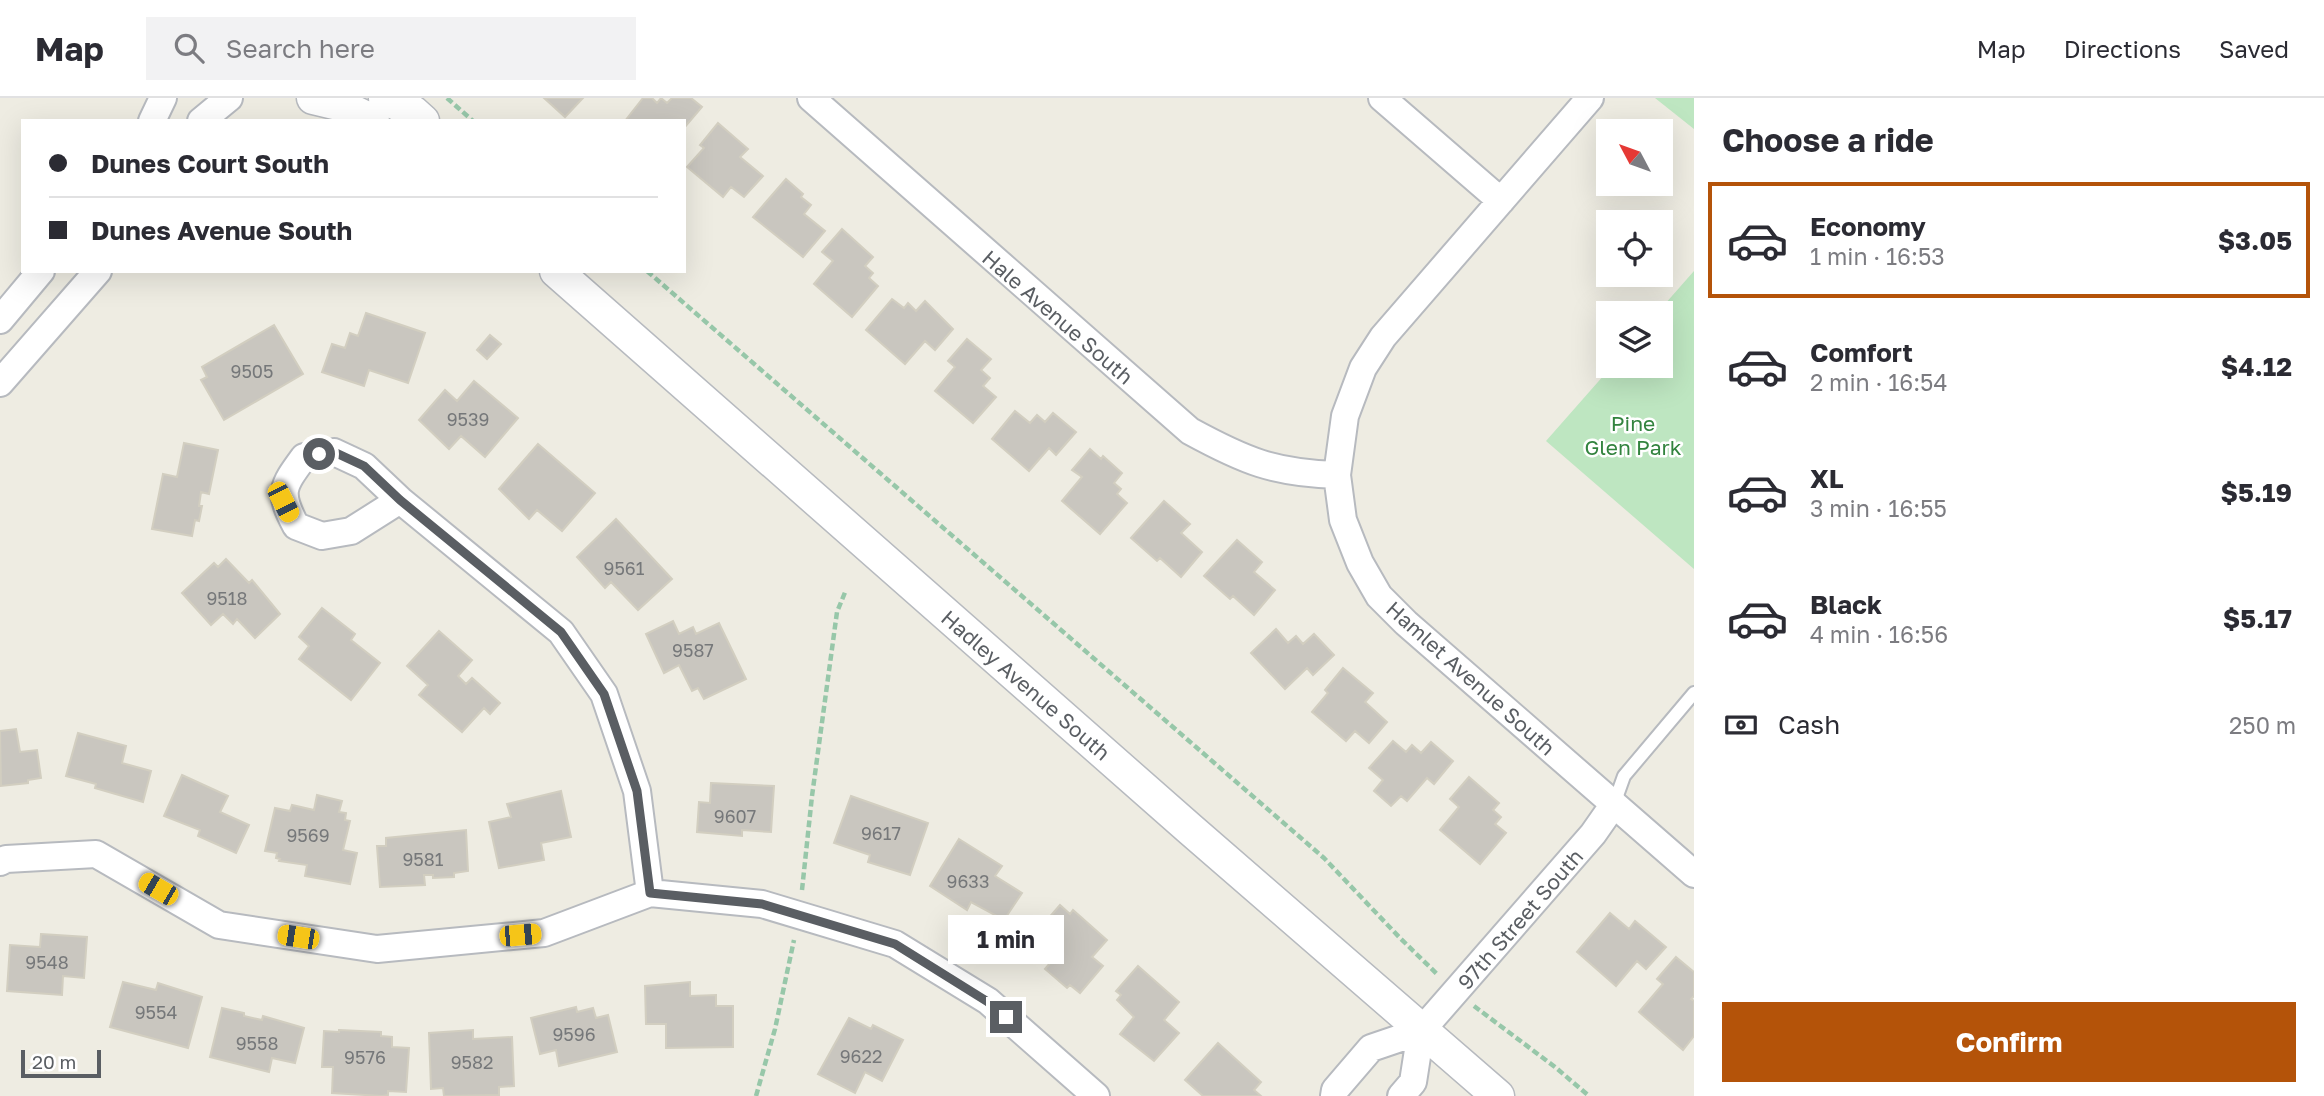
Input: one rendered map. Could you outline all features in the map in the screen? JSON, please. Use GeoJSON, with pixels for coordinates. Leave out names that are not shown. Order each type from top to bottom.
{"type":"FeatureCollection","features":[{"type":"Feature","properties":{"kind":"street"},"geometry":{"type":"LineString","coordinates":[[153,119],[163,98]]}},
{"type":"Feature","properties":{"kind":"street"},"geometry":{"type":"LineString","coordinates":[[203,119],[229,98]]}},
{"type":"Feature","properties":{"kind":"street"},"geometry":{"type":"LineString","coordinates":[[313,98],[338,104],[369,119]]}},
{"type":"Feature","properties":{"kind":"street"},"geometry":{"type":"LineString","coordinates":[[385,98],[421,119]]}},
{"type":"Feature","properties":{"kind":"street","name":"Hale Avenue South"},"geometry":{"type":"LineString","coordinates":[[811,98],[1190,431],[1229,453],[1269,468],[1300,474],[1337,475]]}},
{"type":"Feature","properties":{"kind":"street"},"geometry":{"type":"LineString","coordinates":[[1382,98],[1501,201]]}},
{"type":"Feature","properties":{"kind":"street","name":"Hamlet Avenue South"},"geometry":{"type":"LineString","coordinates":[[1590,98],[1383,337],[1363,368],[1345,416],[1337,475],[1343,520],[1360,564],[1379,596],[1406,623],[1694,874]]}},
{"type":"Feature","properties":{"kind":"street"},"geometry":{"type":"LineString","coordinates":[[0,320],[39,273]]}},
{"type":"Feature","properties":{"kind":"street"},"geometry":{"type":"LineString","coordinates":[[0,383],[96,273]]}},
{"type":"Feature","properties":{"kind":"street","name":"Hadley Avenue South"},"geometry":{"type":"LineString","coordinates":[[558,273],[1498,1096]]}},
{"type":"Feature","properties":{"kind":"street"},"geometry":{"type":"LineString","coordinates":[[400,500],[561,632],[604,694],[637,791],[650,893]]}},
{"type":"Feature","properties":{"kind":"street","name":"97th Street South"},"geometry":{"type":"LineString","coordinates":[[1335,1096],[1335,1090],[1371,1048],[1422,1031],[1593,834],[1614,804]]}},
{"type":"Feature","properties":{"kind":"street"},"geometry":{"type":"LineString","coordinates":[[0,862],[6,859],[96,854],[219,925],[377,948],[544,933],[650,893],[762,904],[895,944],[988,1002],[1096,1096]]}},
{"type":"Feature","properties":{"kind":"street"},"geometry":{"type":"LineString","coordinates":[[1401,1096],[1413,1082],[1422,1031]]}},
{"type":"Feature","properties":{"kind":"lane"},"geometry":{"type":"LineString","coordinates":[[1614,804],[1624,776],[1694,693]]}},
{"type":"Feature","properties":{"kind":"path"},"geometry":{"type":"LineString","coordinates":[[447,98],[471,119]]}},
{"type":"Feature","properties":{"kind":"path"},"geometry":{"type":"LineString","coordinates":[[649,273],[1324,858],[1400,938],[1457,992],[1589,1096]]}},
{"type":"Feature","properties":{"kind":"path"},"geometry":{"type":"LineString","coordinates":[[756,1096],[775,1029],[799,916],[837,612],[846,590]]}},
{"type":"Feature","properties":{"kind":"green space"},"geometry":{"type":"Polygon","coordinates":[[[1655,98],[1694,98],[1694,129],[1655,98]]]}},
{"type":"Feature","properties":{"kind":"green space","name":"Pine Glen Park"},"geometry":{"type":"Polygon","coordinates":[[[1694,271],[1694,569],[1546,441],[1601,378],[1673,378],[1673,301],[1668,301],[1694,271]]]}},
{"type":"Feature","properties":{"kind":"building"},"geometry":{"type":"Polygon","coordinates":[[[544,98],[583,98],[565,117],[544,98]]]}},
{"type":"Feature","properties":{"kind":"building"},"geometry":{"type":"Polygon","coordinates":[[[643,98],[652,98],[657,103],[661,98],[667,103],[672,98],[691,98],[702,107],[686,126],[686,119],[627,119],[643,98]]]}},
{"type":"Feature","properties":{"kind":"building"},"geometry":{"type":"Polygon","coordinates":[[[718,123],[748,149],[740,157],[763,176],[744,197],[731,187],[723,197],[687,167],[704,148],[700,145],[718,123]]]}},
{"type":"Feature","properties":{"kind":"building"},"geometry":{"type":"Polygon","coordinates":[[[786,179],[811,205],[804,214],[825,231],[803,257],[753,217],[786,179]]]}},
{"type":"Feature","properties":{"kind":"building"},"geometry":{"type":"Polygon","coordinates":[[[842,229],[873,257],[865,266],[873,273],[869,278],[878,286],[852,317],[814,284],[833,261],[822,252],[842,229]]]}},
{"type":"Feature","properties":{"kind":"building"},"geometry":{"type":"Polygon","coordinates":[[[892,299],[904,308],[908,303],[916,311],[925,301],[953,329],[935,350],[925,341],[905,364],[866,330],[892,299]]]}},
{"type":"Feature","properties":{"kind":"building"},"geometry":{"type":"Polygon","coordinates":[[[366,313],[425,333],[408,383],[369,370],[364,386],[322,372],[332,344],[345,348],[350,333],[358,336],[366,313]]]}},
{"type":"Feature","properties":{"kind":"building"},"geometry":{"type":"Polygon","coordinates":[[[274,325],[303,374],[224,420],[201,380],[207,377],[202,367],[274,325]]]}},
{"type":"Feature","properties":{"kind":"building"},"geometry":{"type":"Polygon","coordinates":[[[490,335],[501,344],[487,359],[477,350],[490,335]]]}},
{"type":"Feature","properties":{"kind":"building"},"geometry":{"type":"Polygon","coordinates":[[[967,339],[991,359],[981,370],[990,378],[983,386],[996,397],[973,423],[935,391],[955,367],[948,361],[967,339]]]}},
{"type":"Feature","properties":{"kind":"building"},"geometry":{"type":"Polygon","coordinates":[[[474,381],[518,418],[485,457],[461,436],[449,449],[419,420],[445,390],[457,401],[474,381]]]}},
{"type":"Feature","properties":{"kind":"building"},"geometry":{"type":"Polygon","coordinates":[[[1015,411],[1030,423],[1037,415],[1045,422],[1053,413],[1076,432],[1056,455],[1049,448],[1029,471],[992,439],[1015,411]]]}},
{"type":"Feature","properties":{"kind":"building"},"geometry":{"type":"Polygon","coordinates":[[[184,443],[218,450],[209,494],[201,492],[199,521],[195,520],[192,536],[152,529],[163,474],[177,477],[184,443]]]}},
{"type":"Feature","properties":{"kind":"building"},"geometry":{"type":"Polygon","coordinates":[[[538,444],[595,493],[562,531],[537,510],[529,519],[499,489],[538,444]]]}},
{"type":"Feature","properties":{"kind":"building"},"geometry":{"type":"Polygon","coordinates":[[[1090,449],[1101,459],[1103,456],[1122,473],[1114,483],[1121,489],[1117,494],[1127,503],[1100,534],[1062,501],[1082,477],[1072,470],[1090,449]]]}},
{"type":"Feature","properties":{"kind":"building"},"geometry":{"type":"Polygon","coordinates":[[[1164,501],[1190,524],[1181,533],[1202,552],[1181,577],[1160,558],[1157,561],[1131,538],[1164,501]]]}},
{"type":"Feature","properties":{"kind":"building"},"geometry":{"type":"Polygon","coordinates":[[[616,519],[672,579],[638,610],[611,582],[605,588],[577,557],[616,519]]]}},
{"type":"Feature","properties":{"kind":"building"},"geometry":{"type":"Polygon","coordinates":[[[1237,540],[1262,562],[1254,572],[1275,590],[1254,615],[1233,596],[1230,599],[1204,576],[1237,540]]]}},
{"type":"Feature","properties":{"kind":"building"},"geometry":{"type":"Polygon","coordinates":[[[226,559],[249,583],[252,580],[280,614],[255,638],[237,619],[233,624],[223,614],[211,625],[182,593],[214,563],[218,567],[226,559]]]}},
{"type":"Feature","properties":{"kind":"building"},"geometry":{"type":"Polygon","coordinates":[[[322,608],[355,634],[351,640],[380,663],[351,700],[299,659],[309,646],[299,637],[322,608]]]}},
{"type":"Feature","properties":{"kind":"building"},"geometry":{"type":"Polygon","coordinates":[[[673,621],[679,634],[693,627],[696,634],[719,623],[746,679],[704,699],[698,688],[692,691],[679,665],[664,673],[646,634],[673,621]]]}},
{"type":"Feature","properties":{"kind":"building"},"geometry":{"type":"Polygon","coordinates":[[[1276,629],[1288,643],[1296,636],[1303,644],[1314,634],[1334,655],[1313,675],[1307,668],[1285,689],[1251,653],[1276,629]]]}},
{"type":"Feature","properties":{"kind":"building"},"geometry":{"type":"Polygon","coordinates":[[[439,631],[472,660],[458,676],[466,684],[472,678],[500,703],[490,714],[484,708],[462,732],[419,695],[428,685],[407,666],[439,631]]]}},
{"type":"Feature","properties":{"kind":"building"},"geometry":{"type":"Polygon","coordinates":[[[1343,668],[1373,693],[1365,702],[1387,722],[1369,743],[1355,731],[1346,741],[1312,712],[1328,693],[1325,690],[1343,668]]]}},
{"type":"Feature","properties":{"kind":"building"},"geometry":{"type":"Polygon","coordinates":[[[16,729],[20,752],[37,750],[41,778],[28,780],[28,783],[1,786],[0,731],[16,729]]]}},
{"type":"Feature","properties":{"kind":"building"},"geometry":{"type":"Polygon","coordinates":[[[78,733],[126,746],[122,763],[151,771],[143,802],[66,776],[78,733]]]}},
{"type":"Feature","properties":{"kind":"building"},"geometry":{"type":"Polygon","coordinates":[[[1393,741],[1406,752],[1412,745],[1421,753],[1431,742],[1453,761],[1434,784],[1427,778],[1407,801],[1401,796],[1391,806],[1374,791],[1383,780],[1369,768],[1393,741]]]}},
{"type":"Feature","properties":{"kind":"building"},"geometry":{"type":"Polygon","coordinates":[[[182,775],[228,796],[220,812],[249,825],[236,853],[198,836],[200,830],[164,816],[182,775]]]}},
{"type":"Feature","properties":{"kind":"building"},"geometry":{"type":"Polygon","coordinates":[[[1469,777],[1499,803],[1493,810],[1501,817],[1495,824],[1506,833],[1480,864],[1440,830],[1459,807],[1450,799],[1469,777]]]}},
{"type":"Feature","properties":{"kind":"building"},"geometry":{"type":"Polygon","coordinates":[[[711,783],[774,786],[771,832],[742,830],[742,836],[697,832],[699,802],[710,803],[711,783]]]}},
{"type":"Feature","properties":{"kind":"building"},"geometry":{"type":"Polygon","coordinates":[[[561,791],[571,837],[541,843],[544,860],[499,868],[489,822],[511,817],[507,804],[561,791]]]}},
{"type":"Feature","properties":{"kind":"building"},"geometry":{"type":"Polygon","coordinates":[[[317,795],[342,801],[339,812],[346,813],[345,820],[350,821],[343,850],[357,853],[350,884],[305,876],[307,865],[279,861],[280,859],[276,858],[277,853],[265,851],[275,808],[290,811],[292,805],[314,810],[317,795]]]}},
{"type":"Feature","properties":{"kind":"building"},"geometry":{"type":"Polygon","coordinates":[[[851,796],[928,823],[910,875],[868,862],[870,855],[834,843],[851,796]]]}},
{"type":"Feature","properties":{"kind":"building"},"geometry":{"type":"Polygon","coordinates":[[[466,830],[468,871],[454,873],[454,877],[433,878],[433,875],[424,875],[425,885],[380,887],[377,846],[386,846],[386,838],[466,830]]]}},
{"type":"Feature","properties":{"kind":"building"},"geometry":{"type":"Polygon","coordinates":[[[959,839],[1002,866],[995,876],[1022,893],[1004,920],[971,902],[967,910],[930,886],[959,839]]]}},
{"type":"Feature","properties":{"kind":"building"},"geometry":{"type":"Polygon","coordinates":[[[1060,905],[1070,914],[1073,910],[1107,940],[1092,957],[1103,966],[1080,993],[1070,985],[1067,988],[1045,969],[1057,955],[1034,935],[1060,905]]]}},
{"type":"Feature","properties":{"kind":"building"},"geometry":{"type":"Polygon","coordinates":[[[1610,913],[1629,929],[1635,921],[1666,947],[1646,969],[1637,961],[1616,986],[1577,952],[1610,913]]]}},
{"type":"Feature","properties":{"kind":"building"},"geometry":{"type":"Polygon","coordinates":[[[41,934],[87,937],[84,978],[63,976],[62,995],[7,991],[10,945],[40,947],[41,934]]]}},
{"type":"Feature","properties":{"kind":"building"},"geometry":{"type":"Polygon","coordinates":[[[1676,957],[1694,972],[1694,996],[1691,999],[1694,1001],[1694,1036],[1683,1050],[1639,1012],[1663,984],[1657,979],[1676,957]]]}},
{"type":"Feature","properties":{"kind":"building"},"geometry":{"type":"Polygon","coordinates":[[[1138,966],[1179,1002],[1164,1020],[1179,1033],[1154,1061],[1120,1034],[1134,1017],[1117,1000],[1121,995],[1116,991],[1138,966]]]}},
{"type":"Feature","properties":{"kind":"building"},"geometry":{"type":"Polygon","coordinates":[[[123,982],[156,990],[158,983],[202,997],[188,1048],[110,1027],[123,982]]]}},
{"type":"Feature","properties":{"kind":"building"},"geometry":{"type":"Polygon","coordinates":[[[690,982],[690,996],[716,995],[716,1006],[733,1006],[733,1047],[666,1048],[666,1024],[646,1024],[645,986],[690,982]]]}},
{"type":"Feature","properties":{"kind":"building"},"geometry":{"type":"Polygon","coordinates":[[[576,1007],[577,1012],[593,1008],[596,1018],[608,1015],[617,1052],[559,1066],[556,1050],[540,1054],[531,1018],[576,1007]]]}},
{"type":"Feature","properties":{"kind":"building"},"geometry":{"type":"Polygon","coordinates":[[[222,1008],[244,1013],[244,1016],[262,1020],[263,1016],[304,1028],[295,1063],[272,1058],[269,1072],[210,1057],[222,1008]]]}},
{"type":"Feature","properties":{"kind":"building"},"geometry":{"type":"Polygon","coordinates":[[[849,1018],[871,1029],[873,1025],[903,1040],[882,1081],[865,1072],[855,1093],[818,1074],[849,1018]]]}},
{"type":"Feature","properties":{"kind":"building"},"geometry":{"type":"Polygon","coordinates":[[[473,1030],[473,1039],[512,1037],[514,1086],[499,1087],[499,1095],[444,1096],[443,1088],[431,1089],[429,1033],[473,1030]]]}},
{"type":"Feature","properties":{"kind":"building"},"geometry":{"type":"Polygon","coordinates":[[[324,1031],[381,1032],[381,1036],[392,1037],[392,1047],[409,1048],[406,1092],[388,1091],[388,1095],[382,1096],[332,1093],[333,1067],[322,1067],[324,1031]]]}},
{"type":"Feature","properties":{"kind":"building"},"geometry":{"type":"Polygon","coordinates":[[[1218,1043],[1261,1082],[1254,1090],[1261,1096],[1203,1096],[1185,1080],[1218,1043]]]}},
{"type":"Feature","properties":{"kind":"route"},"geometry":{"type":"LineString","coordinates":[[319,454],[334,452],[364,466],[400,500],[561,632],[604,694],[637,791],[650,893],[762,904],[895,944],[988,1002],[1006,1017]]}}]}
